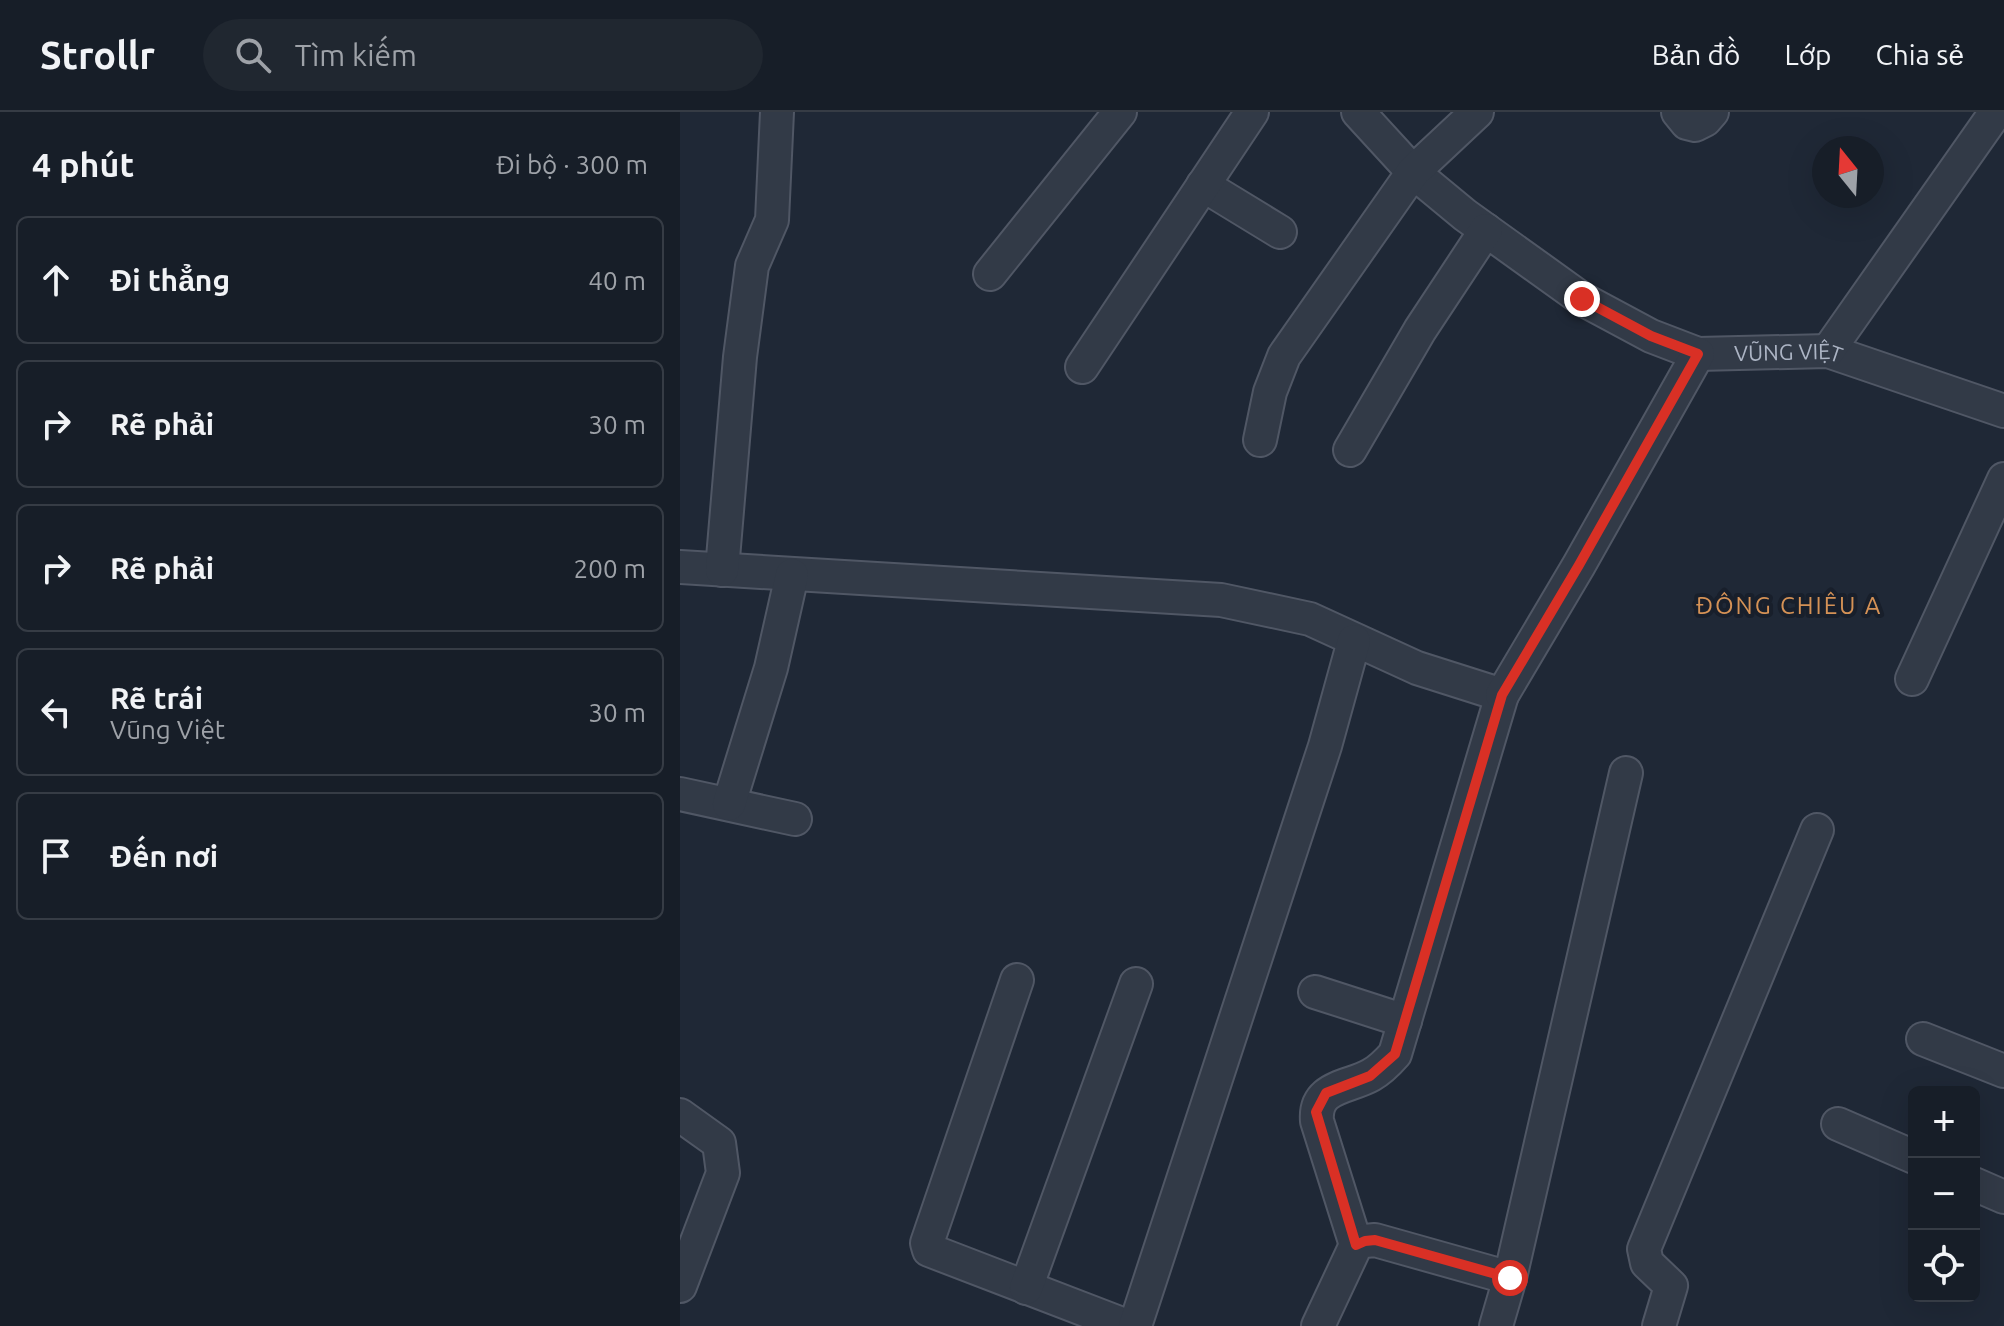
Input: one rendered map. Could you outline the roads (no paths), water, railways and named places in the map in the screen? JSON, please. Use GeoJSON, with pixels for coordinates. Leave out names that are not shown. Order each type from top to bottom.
{"type":"FeatureCollection","features":[{"type":"Feature","properties":{"kind":"street"},"geometry":{"type":"LineString","coordinates":[[722,570],[740,357],[752,266],[772,220],[777,112]]}},
{"type":"Feature","properties":{"kind":"street"},"geometry":{"type":"LineString","coordinates":[[990,274],[1120,112]]}},
{"type":"Feature","properties":{"kind":"street"},"geometry":{"type":"LineString","coordinates":[[1082,367],[1252,112]]}},
{"type":"Feature","properties":{"kind":"street","name":"VŨNG VIỆT"},"geometry":{"type":"LineString","coordinates":[[1358,112],[1413,172],[1486,230],[1582,299],[1651,336],[1698,354],[1828,351],[2004,411]]}},
{"type":"Feature","properties":{"kind":"street"},"geometry":{"type":"LineString","coordinates":[[1260,440],[1270,392],[1284,356],[1413,172],[1477,112]]}},
{"type":"Feature","properties":{"kind":"street"},"geometry":{"type":"LineString","coordinates":[[1678,112],[1687,123],[1695,125],[1712,112]]}},
{"type":"Feature","properties":{"kind":"street"},"geometry":{"type":"LineString","coordinates":[[1828,351],[1996,112]]}},
{"type":"Feature","properties":{"kind":"street"},"geometry":{"type":"LineString","coordinates":[[1203,185],[1280,232]]}},
{"type":"Feature","properties":{"kind":"street"},"geometry":{"type":"LineString","coordinates":[[1350,450],[1420,330],[1486,230]]}},
{"type":"Feature","properties":{"kind":"street"},"geometry":{"type":"LineString","coordinates":[[1356,1245],[1316,1112],[1326,1093],[1370,1076],[1395,1054],[1502,695],[1698,354]]}},
{"type":"Feature","properties":{"kind":"street"},"geometry":{"type":"LineString","coordinates":[[1912,679],[2004,479]]}},
{"type":"Feature","properties":{"kind":"street"},"geometry":{"type":"LineString","coordinates":[[680,567],[1221,600],[1310,619],[1417,668],[1502,695]]}},
{"type":"Feature","properties":{"kind":"street"},"geometry":{"type":"LineString","coordinates":[[729,804],[771,668],[792,575]]}},
{"type":"Feature","properties":{"kind":"street"},"geometry":{"type":"LineString","coordinates":[[1135,1326],[1320,761],[1354,641]]}},
{"type":"Feature","properties":{"kind":"street"},"geometry":{"type":"LineString","coordinates":[[1496,1326],[1510,1278],[1626,773]]}},
{"type":"Feature","properties":{"kind":"street"},"geometry":{"type":"LineString","coordinates":[[680,794],[795,819]]}},
{"type":"Feature","properties":{"kind":"street"},"geometry":{"type":"LineString","coordinates":[[1659,1326],[1671,1286],[1647,1263],[1644,1249],[1817,830]]}},
{"type":"Feature","properties":{"kind":"street"},"geometry":{"type":"LineString","coordinates":[[1017,980],[927,1243],[929,1250],[1127,1326]]}},
{"type":"Feature","properties":{"kind":"street"},"geometry":{"type":"LineString","coordinates":[[1026,1288],[1136,984]]}},
{"type":"Feature","properties":{"kind":"street"},"geometry":{"type":"LineString","coordinates":[[1315,992],[1405,1021]]}},
{"type":"Feature","properties":{"kind":"street"},"geometry":{"type":"LineString","coordinates":[[1923,1039],[2004,1071]]}},
{"type":"Feature","properties":{"kind":"street"},"geometry":{"type":"LineString","coordinates":[[680,1115],[719,1143],[723,1173],[680,1286]]}},
{"type":"Feature","properties":{"kind":"street"},"geometry":{"type":"LineString","coordinates":[[1838,1124],[1908,1154]]}},
{"type":"Feature","properties":{"kind":"street"},"geometry":{"type":"LineString","coordinates":[[1980,1187],[2004,1197]]}},
{"type":"Feature","properties":{"kind":"street"},"geometry":{"type":"LineString","coordinates":[[1318,1326],[1356,1245],[1365,1241],[1375,1240],[1510,1278]]}},
{"type":"Feature","properties":{"kind":"district","name":"ĐÔNG CHIÊU A"},"geometry":{"type":"Point","coordinates":[1789,606]}}]}
